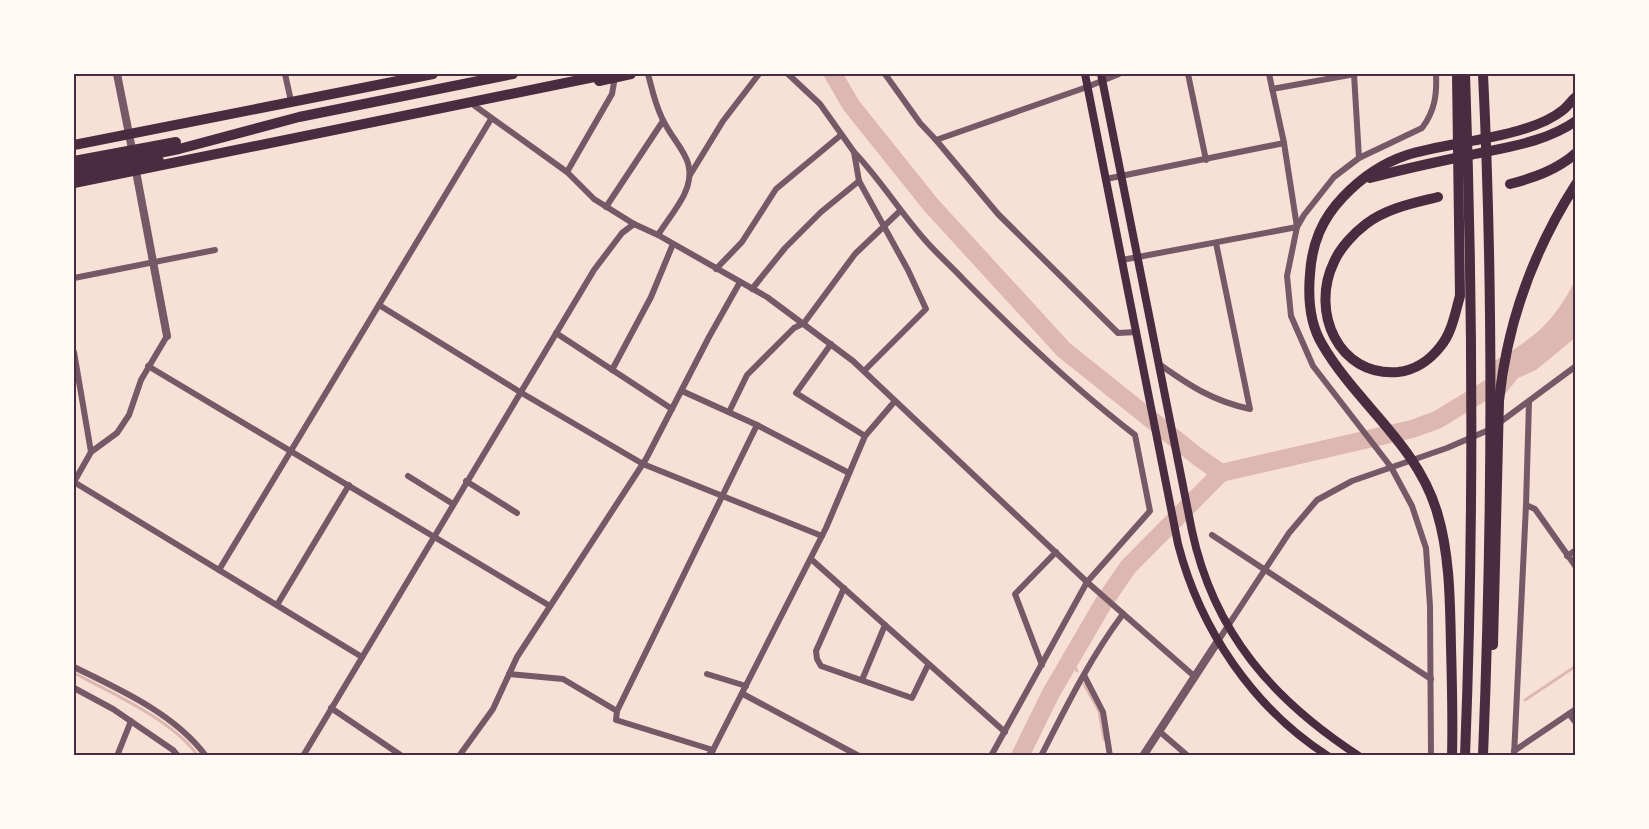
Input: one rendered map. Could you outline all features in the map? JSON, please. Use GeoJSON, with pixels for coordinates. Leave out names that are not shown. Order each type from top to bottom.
{"type":"FeatureCollection","features":[{"type":"Feature","properties":{"kind":"highway"},"geometry":{"type":"LineString","coordinates":[[74,145],[291,101],[391,78],[433,74]]}},
{"type":"Feature","properties":{"kind":"highway"},"geometry":{"type":"LineString","coordinates":[[74,161],[250,129],[513,74]]}},
{"type":"Feature","properties":{"kind":"highway"},"geometry":{"type":"LineString","coordinates":[[74,183],[612,75],[631,74]]}},
{"type":"Feature","properties":{"kind":"highway"},"geometry":{"type":"LineString","coordinates":[[1456,74],[1462,118],[1471,342],[1465,756]]}},
{"type":"Feature","properties":{"kind":"highway"},"geometry":{"type":"LineString","coordinates":[[1462,118],[1465,74]]}},
{"type":"Feature","properties":{"kind":"highway"},"geometry":{"type":"LineString","coordinates":[[1483,74],[1489,339],[1494,432],[1490,756]]}},
{"type":"Feature","properties":{"kind":"highway"},"geometry":{"type":"LineString","coordinates":[[74,178],[134,165],[475,106],[612,75]]}},
{"type":"Feature","properties":{"kind":"highway"},"geometry":{"type":"LineString","coordinates":[[1452,756],[1451,608],[1448,565],[1437,509],[1420,470],[1322,343],[1314,323],[1309,290],[1311,258],[1318,232],[1331,211],[1361,180],[1381,166],[1405,155],[1510,133],[1540,123],[1562,111],[1575,97]]}},
{"type":"Feature","properties":{"kind":"highway"},"geometry":{"type":"LineString","coordinates":[[1361,180],[1409,167],[1537,140],[1558,133],[1575,121]]}},
{"type":"Feature","properties":{"kind":"highway"},"geometry":{"type":"LineString","coordinates":[[74,170],[179,149],[250,129]]}},
{"type":"Feature","properties":{"kind":"highway"},"geometry":{"type":"LineString","coordinates":[[1510,184],[1536,178],[1569,159],[1575,153]]}},
{"type":"Feature","properties":{"kind":"highway"},"geometry":{"type":"LineString","coordinates":[[1438,197],[1385,213],[1365,224],[1346,243],[1334,262],[1326,286],[1325,311],[1332,334],[1347,355],[1365,367],[1387,373],[1408,371],[1427,361],[1442,346],[1452,325],[1460,296],[1464,173]]}},
{"type":"Feature","properties":{"kind":"highway"},"geometry":{"type":"LineString","coordinates":[[1483,756],[1494,432],[1502,376],[1517,308],[1537,254],[1556,214],[1575,184]]}},
{"type":"Feature","properties":{"kind":"main road"},"geometry":{"type":"LineString","coordinates":[[1085,74],[1178,544],[1187,577],[1218,641],[1241,675],[1288,726],[1328,756]]}},
{"type":"Feature","properties":{"kind":"main road"},"geometry":{"type":"LineString","coordinates":[[1102,77],[1191,531],[1208,587],[1227,628],[1271,685],[1330,737],[1359,756]]}},
{"type":"Feature","properties":{"kind":"street"},"geometry":{"type":"LineString","coordinates":[[117,74],[167,336],[141,380],[129,415],[117,433],[91,452],[74,482],[362,657]]}},
{"type":"Feature","properties":{"kind":"street"},"geometry":{"type":"LineString","coordinates":[[285,74],[291,101]]}},
{"type":"Feature","properties":{"kind":"street"},"geometry":{"type":"LineString","coordinates":[[648,74],[663,121],[687,156],[690,175]]}},
{"type":"Feature","properties":{"kind":"street"},"geometry":{"type":"LineString","coordinates":[[658,235],[684,195],[690,175],[723,121],[759,74]]}},
{"type":"Feature","properties":{"kind":"street"},"geometry":{"type":"LineString","coordinates":[[788,74],[820,104],[854,152],[869,167],[900,211],[926,241],[1005,322],[1095,404],[1135,435],[1150,511],[1090,584],[991,756]]}},
{"type":"Feature","properties":{"kind":"street"},"geometry":{"type":"LineString","coordinates":[[885,74],[920,123],[998,214],[1118,333],[1137,332]]}},
{"type":"Feature","properties":{"kind":"street"},"geometry":{"type":"LineString","coordinates":[[936,140],[1088,87],[1102,77],[1119,74]]}},
{"type":"Feature","properties":{"kind":"street"},"geometry":{"type":"LineString","coordinates":[[1188,74],[1206,160]]}},
{"type":"Feature","properties":{"kind":"street"},"geometry":{"type":"LineString","coordinates":[[1269,74],[1284,143],[1297,227],[1287,276],[1291,316],[1313,366],[1391,467],[1412,506],[1426,548],[1431,679],[1431,756]]}},
{"type":"Feature","properties":{"kind":"street"},"geometry":{"type":"LineString","coordinates":[[1272,89],[1354,74],[1359,158]]}},
{"type":"Feature","properties":{"kind":"street"},"geometry":{"type":"LineString","coordinates":[[1122,260],[1297,227],[1334,177],[1359,158],[1422,128],[1434,106],[1437,90],[1436,74]]}},
{"type":"Feature","properties":{"kind":"street"},"geometry":{"type":"LineString","coordinates":[[567,172],[612,94],[615,84],[612,75]]}},
{"type":"Feature","properties":{"kind":"street"},"geometry":{"type":"LineString","coordinates":[[475,106],[567,172],[584,190],[606,207],[752,289],[831,344],[864,371],[1090,584],[1194,676]]}},
{"type":"Feature","properties":{"kind":"street"},"geometry":{"type":"LineString","coordinates":[[219,570],[491,119]]}},
{"type":"Feature","properties":{"kind":"street"},"geometry":{"type":"LineString","coordinates":[[606,207],[663,121]]}},
{"type":"Feature","properties":{"kind":"street"},"geometry":{"type":"LineString","coordinates":[[716,269],[742,242],[776,189],[842,135]]}},
{"type":"Feature","properties":{"kind":"street"},"geometry":{"type":"LineString","coordinates":[[1106,179],[1284,143]]}},
{"type":"Feature","properties":{"kind":"street"},"geometry":{"type":"LineString","coordinates":[[854,152],[859,181],[908,270],[926,309],[864,371]]}},
{"type":"Feature","properties":{"kind":"street"},"geometry":{"type":"LineString","coordinates":[[752,289],[785,248],[821,212],[859,181]]}},
{"type":"Feature","properties":{"kind":"street"},"geometry":{"type":"LineString","coordinates":[[729,412],[747,375],[794,328],[804,324],[855,254],[900,211]]}},
{"type":"Feature","properties":{"kind":"street"},"geometry":{"type":"LineString","coordinates":[[303,756],[594,270],[622,233],[634,224]]}},
{"type":"Feature","properties":{"kind":"street"},"geometry":{"type":"LineString","coordinates":[[1158,364],[1185,383],[1225,403],[1250,409],[1216,243]]}},
{"type":"Feature","properties":{"kind":"street"},"geometry":{"type":"LineString","coordinates":[[612,370],[651,297],[673,244]]}},
{"type":"Feature","properties":{"kind":"street"},"geometry":{"type":"LineString","coordinates":[[74,278],[215,250]]}},
{"type":"Feature","properties":{"kind":"street"},"geometry":{"type":"LineString","coordinates":[[459,756],[493,709],[517,657],[644,464],[740,282]]}},
{"type":"Feature","properties":{"kind":"street"},"geometry":{"type":"LineString","coordinates":[[379,305],[520,392],[644,464],[822,536]]}},
{"type":"Feature","properties":{"kind":"street"},"geometry":{"type":"LineString","coordinates":[[556,333],[672,409]]}},
{"type":"Feature","properties":{"kind":"street"},"geometry":{"type":"LineString","coordinates":[[831,344],[796,393],[865,436]]}},
{"type":"Feature","properties":{"kind":"street"},"geometry":{"type":"LineString","coordinates":[[74,352],[91,452]]}},
{"type":"Feature","properties":{"kind":"street"},"geometry":{"type":"LineString","coordinates":[[148,366],[550,606]]}},
{"type":"Feature","properties":{"kind":"street"},"geometry":{"type":"LineString","coordinates":[[1143,756],[1289,533],[1317,500],[1352,481],[1447,448],[1481,433],[1529,402],[1575,366]]}},
{"type":"Feature","properties":{"kind":"street"},"geometry":{"type":"LineString","coordinates":[[682,391],[757,425],[849,473]]}},
{"type":"Feature","properties":{"kind":"street"},"geometry":{"type":"LineString","coordinates":[[757,425],[617,711],[616,720],[710,753],[811,559],[865,436],[895,401]]}},
{"type":"Feature","properties":{"kind":"street"},"geometry":{"type":"LineString","coordinates":[[1514,754],[1529,402]]}},
{"type":"Feature","properties":{"kind":"street"},"geometry":{"type":"LineString","coordinates":[[408,476],[453,504]]}},
{"type":"Feature","properties":{"kind":"street"},"geometry":{"type":"LineString","coordinates":[[466,481],[517,513]]}},
{"type":"Feature","properties":{"kind":"street"},"geometry":{"type":"LineString","coordinates":[[277,605],[349,485]]}},
{"type":"Feature","properties":{"kind":"street"},"geometry":{"type":"LineString","coordinates":[[1526,505],[1536,509],[1575,567]]}},
{"type":"Feature","properties":{"kind":"street"},"geometry":{"type":"LineString","coordinates":[[1212,535],[1431,679]]}},
{"type":"Feature","properties":{"kind":"street"},"geometry":{"type":"LineString","coordinates":[[1567,556],[1575,550]]}},
{"type":"Feature","properties":{"kind":"street"},"geometry":{"type":"LineString","coordinates":[[1042,665],[1014,594],[1056,552]]}},
{"type":"Feature","properties":{"kind":"street"},"geometry":{"type":"LineString","coordinates":[[811,559],[1005,732]]}},
{"type":"Feature","properties":{"kind":"street"},"geometry":{"type":"LineString","coordinates":[[844,588],[816,651],[821,666],[912,698],[928,665]]}},
{"type":"Feature","properties":{"kind":"street"},"geometry":{"type":"LineString","coordinates":[[1041,756],[1121,612]]}},
{"type":"Feature","properties":{"kind":"street"},"geometry":{"type":"LineString","coordinates":[[862,680],[885,625]]}},
{"type":"Feature","properties":{"kind":"street"},"geometry":{"type":"LineString","coordinates":[[74,667],[137,699],[194,740],[206,756]]}},
{"type":"Feature","properties":{"kind":"street"},"geometry":{"type":"LineString","coordinates":[[509,674],[563,679],[617,711]]}},
{"type":"Feature","properties":{"kind":"street"},"geometry":{"type":"LineString","coordinates":[[707,674],[746,686]]}},
{"type":"Feature","properties":{"kind":"street"},"geometry":{"type":"LineString","coordinates":[[1084,675],[1103,712],[1110,756]]}},
{"type":"Feature","properties":{"kind":"street"},"geometry":{"type":"LineString","coordinates":[[74,688],[113,709],[173,750],[178,756]]}},
{"type":"Feature","properties":{"kind":"street"},"geometry":{"type":"LineString","coordinates":[[742,694],[859,756]]}},
{"type":"Feature","properties":{"kind":"street"},"geometry":{"type":"LineString","coordinates":[[331,708],[402,756]]}},
{"type":"Feature","properties":{"kind":"street"},"geometry":{"type":"LineString","coordinates":[[1514,754],[1575,709]]}},
{"type":"Feature","properties":{"kind":"street"},"geometry":{"type":"LineString","coordinates":[[1569,714],[1575,723]]}},
{"type":"Feature","properties":{"kind":"street"},"geometry":{"type":"LineString","coordinates":[[117,756],[131,721]]}},
{"type":"Feature","properties":{"kind":"street"},"geometry":{"type":"LineString","coordinates":[[1159,731],[1188,756]]}},
{"type":"Feature","properties":{"kind":"shaded area"},"geometry":{"type":"Polygon","coordinates":[[[1575,281],[1575,338],[1536,370],[1518,378],[1493,409],[1493,362],[1521,345],[1541,329],[1558,309],[1575,281]]]}},
{"type":"Feature","properties":{"kind":"waterway"},"geometry":{"type":"LineString","coordinates":[[833,74],[851,105],[931,205],[1064,350],[1221,473],[1412,429],[1437,420],[1506,378]]}},
{"type":"Feature","properties":{"kind":"waterway"},"geometry":{"type":"LineString","coordinates":[[1020,756],[1051,693],[1104,602],[1128,567],[1221,473]]}},
{"type":"Feature","properties":{"kind":"waterway"},"geometry":{"type":"LineString","coordinates":[[1070,659],[1077,671]]}},
{"type":"Feature","properties":{"kind":"waterway"},"geometry":{"type":"LineString","coordinates":[[1525,700],[1576,666]]}},
{"type":"Feature","properties":{"kind":"waterway"},"geometry":{"type":"LineString","coordinates":[[74,673],[158,720],[174,731],[198,756]]}},
{"type":"Feature","properties":{"kind":"waterway"},"geometry":{"type":"LineString","coordinates":[[1084,684],[1099,711],[1104,739]]}}]}
